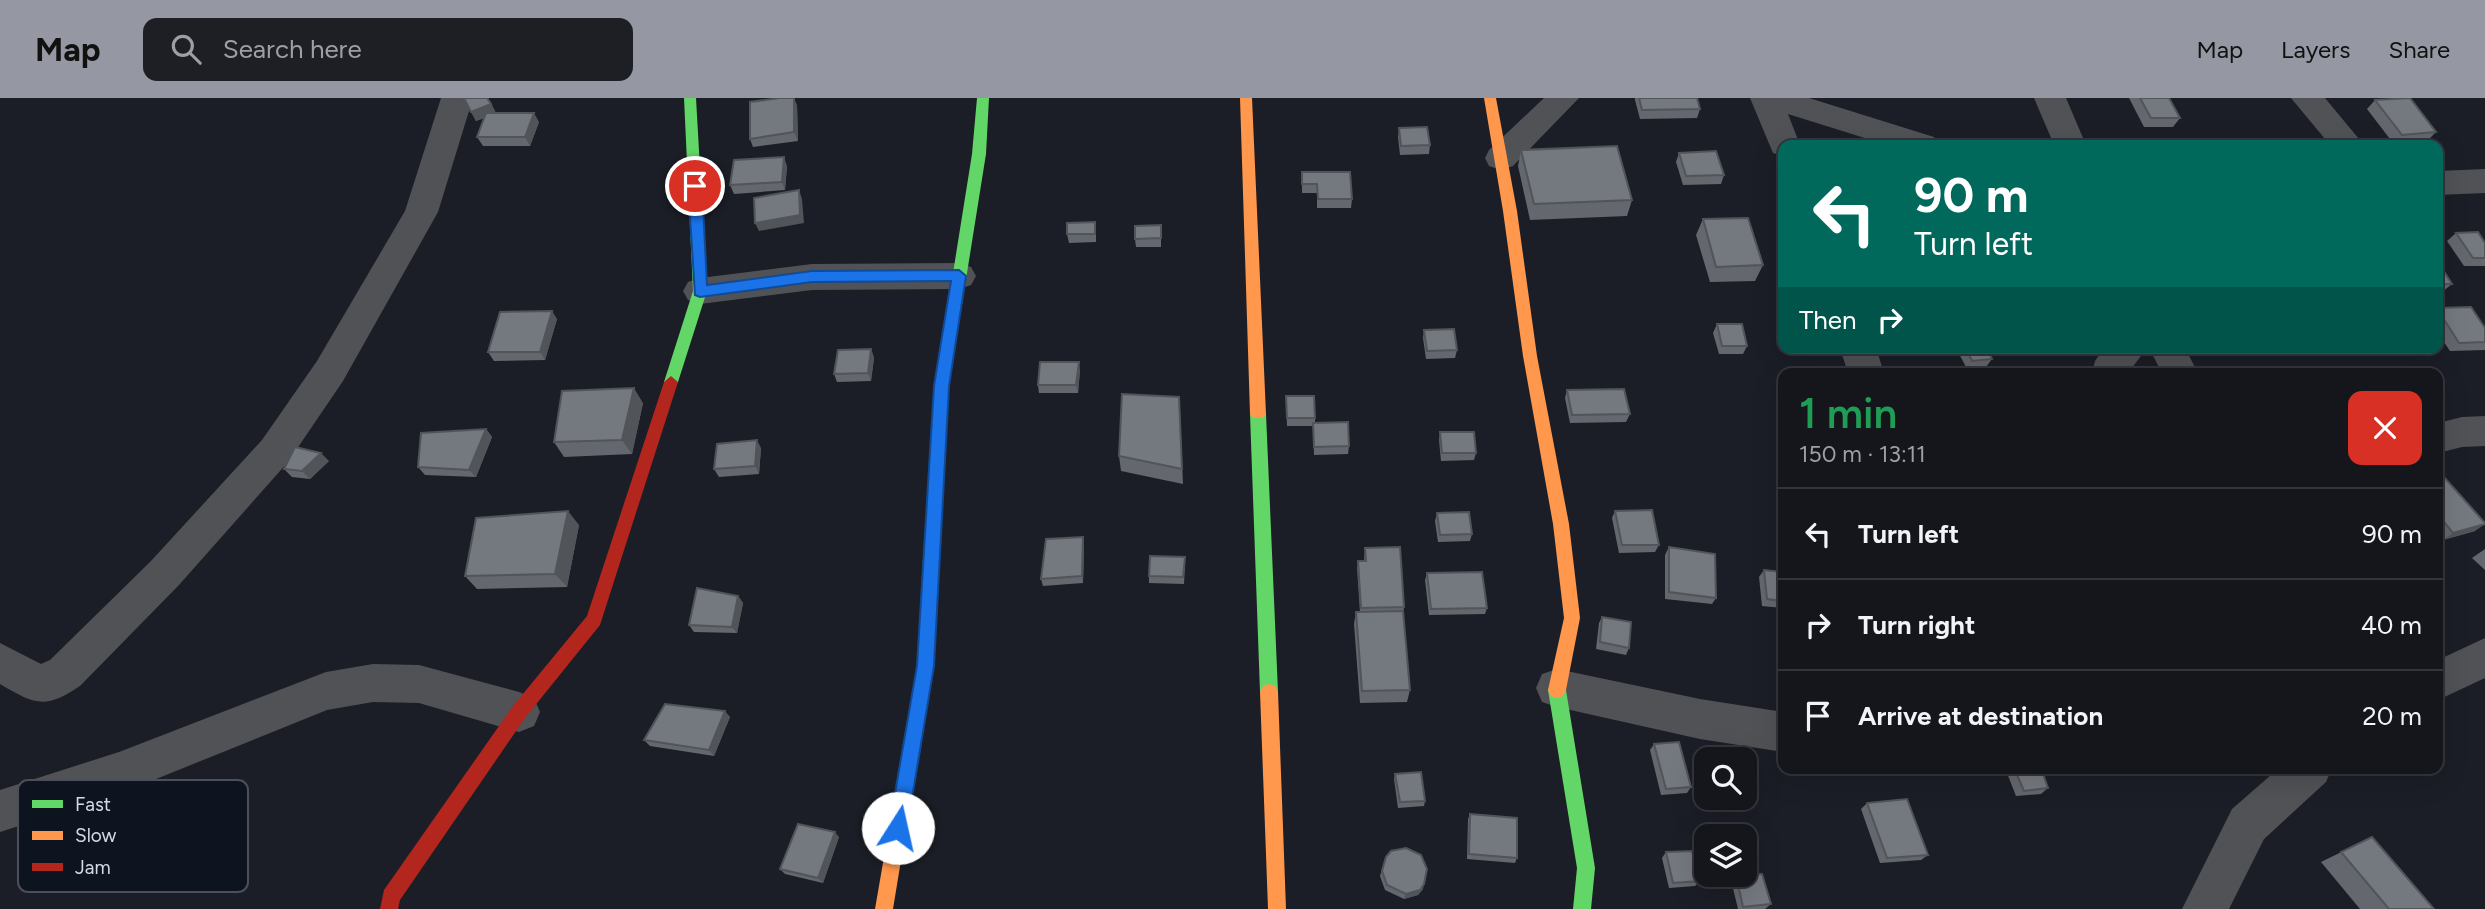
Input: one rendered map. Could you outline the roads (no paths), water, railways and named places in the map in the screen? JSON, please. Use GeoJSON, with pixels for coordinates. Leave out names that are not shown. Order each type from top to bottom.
{"type":"FeatureCollection","features":[{"type":"Feature","properties":{"kind":"street"},"geometry":{"type":"LineString","coordinates":[[0,662],[34,682],[49,684],[65,673],[165,573],[275,451],[330,371],[421,212],[457,98]]}},
{"type":"Feature","properties":{"kind":"street"},"geometry":{"type":"LineString","coordinates":[[389,909],[391,897],[519,712],[594,620],[700,291],[690,98]]}},
{"type":"Feature","properties":{"kind":"street"},"geometry":{"type":"LineString","coordinates":[[884,909],[925,666],[942,386],[979,154],[984,98]]}},
{"type":"Feature","properties":{"kind":"street"},"geometry":{"type":"LineString","coordinates":[[1246,98],[1277,909]]}},
{"type":"Feature","properties":{"kind":"street"},"geometry":{"type":"LineString","coordinates":[[1490,98],[1530,356],[1561,524],[1572,618],[1557,688],[1586,868],[1583,909]]}},
{"type":"Feature","properties":{"kind":"street"},"geometry":{"type":"LineString","coordinates":[[1501,158],[1563,98]]}},
{"type":"Feature","properties":{"kind":"street"},"geometry":{"type":"LineString","coordinates":[[1766,98],[1782,140]]}},
{"type":"Feature","properties":{"kind":"street"},"geometry":{"type":"LineString","coordinates":[[1773,98],[1909,140]]}},
{"type":"Feature","properties":{"kind":"street"},"geometry":{"type":"LineString","coordinates":[[2050,98],[2068,140]]}},
{"type":"Feature","properties":{"kind":"street"},"geometry":{"type":"LineString","coordinates":[[2307,98],[2344,140]]}},
{"type":"Feature","properties":{"kind":"street"},"geometry":{"type":"LineString","coordinates":[[2443,183],[2485,181]]}},
{"type":"Feature","properties":{"kind":"street"},"geometry":{"type":"LineString","coordinates":[[700,291],[812,277],[959,276]]}},
{"type":"Feature","properties":{"kind":"street"},"geometry":{"type":"LineString","coordinates":[[2111,368],[2113,361],[2122,354]]}},
{"type":"Feature","properties":{"kind":"street"},"geometry":{"type":"LineString","coordinates":[[2443,437],[2462,432],[2485,431]]}},
{"type":"Feature","properties":{"kind":"street"},"geometry":{"type":"LineString","coordinates":[[2443,678],[2485,657]]}},
{"type":"Feature","properties":{"kind":"street"},"geometry":{"type":"LineString","coordinates":[[97,780],[326,691],[373,683],[419,684],[519,712]]}},
{"type":"Feature","properties":{"kind":"street"},"geometry":{"type":"LineString","coordinates":[[1557,688],[1700,719],[1778,731]]}},
{"type":"Feature","properties":{"kind":"street"},"geometry":{"type":"LineString","coordinates":[[2205,909],[2248,824],[2304,774]]}},
{"type":"Feature","properties":{"kind":"street"},"geometry":{"type":"LineString","coordinates":[[0,811],[18,805]]}}]}
